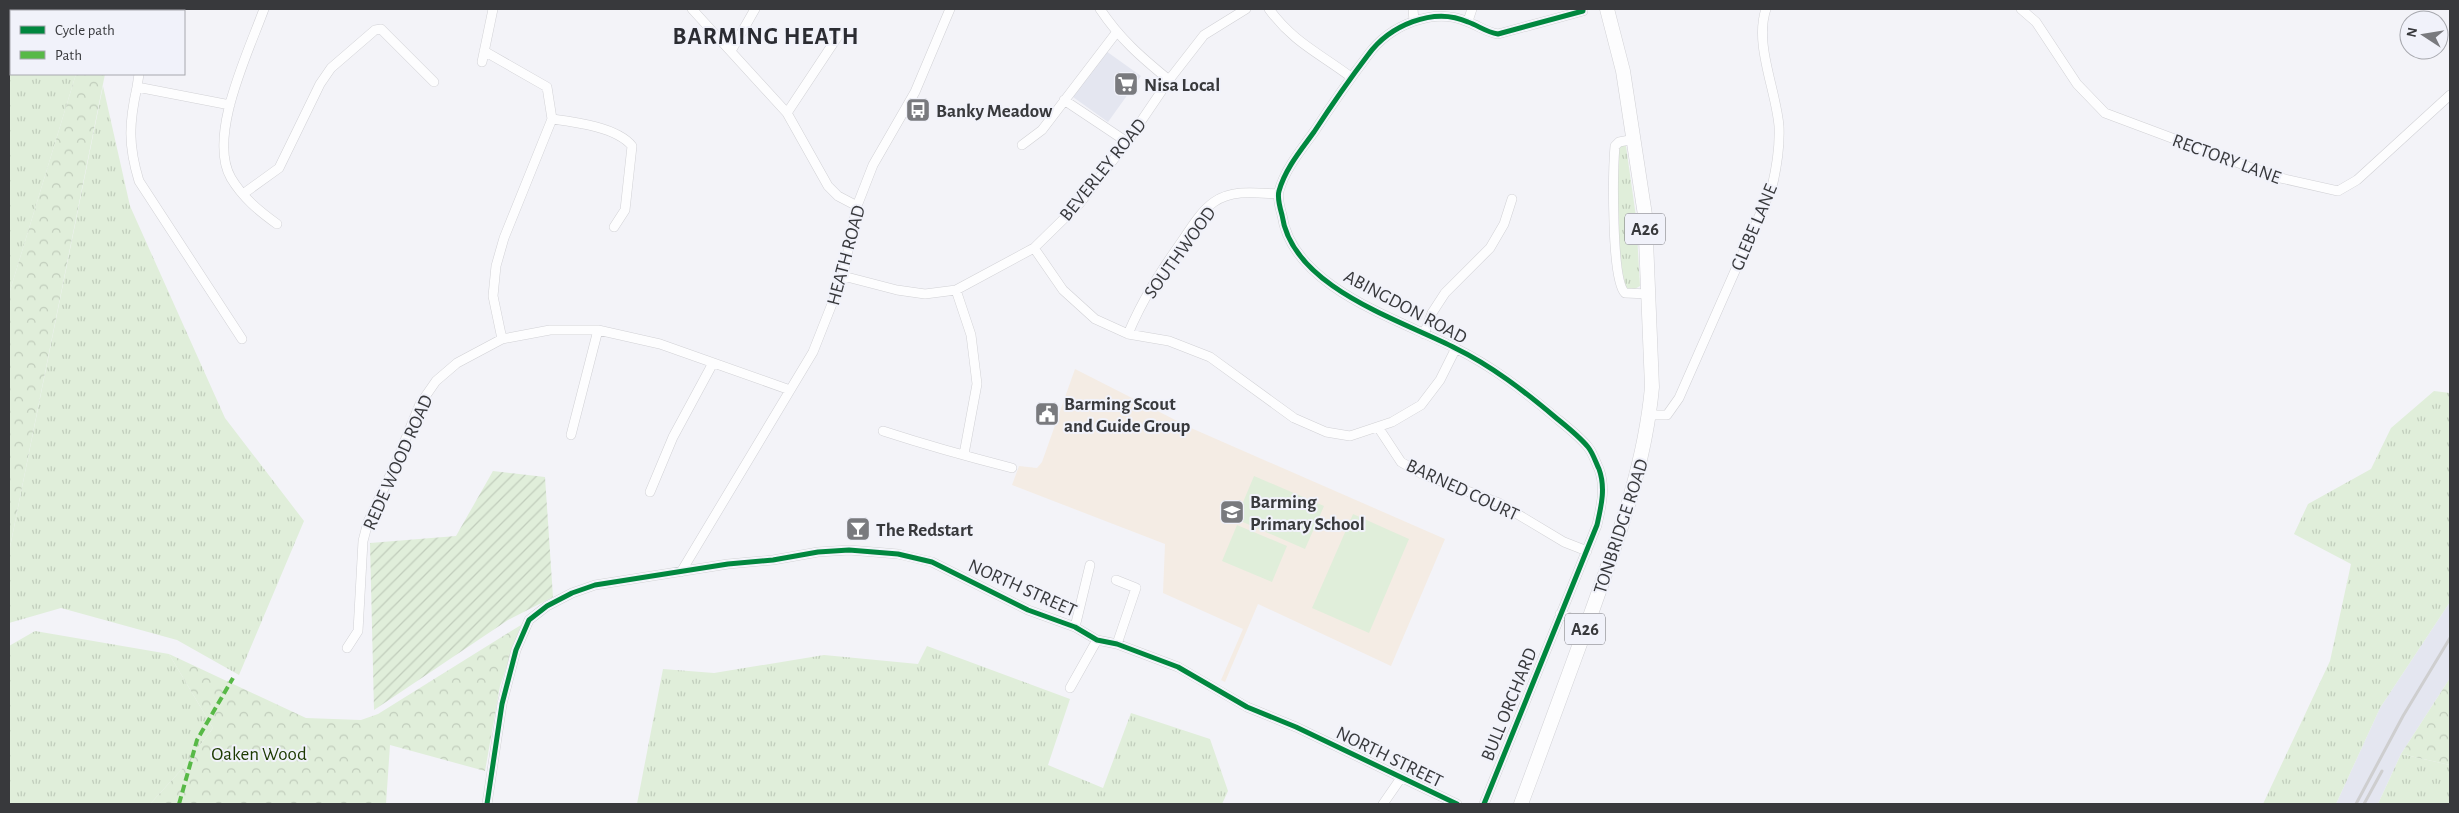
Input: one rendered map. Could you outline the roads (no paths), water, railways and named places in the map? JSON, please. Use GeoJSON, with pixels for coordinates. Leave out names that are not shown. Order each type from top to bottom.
{"type":"FeatureCollection","features":[{"type":"Feature","properties":{"kind":"main road","name":"TONBRIDGE ROAD"},"geometry":{"type":"LineString","coordinates":[[1521,804],[1616,545],[1644,451],[1649,415],[1652,387],[1645,215],[1635,139],[1623,71],[1607,9]]}},
{"type":"Feature","properties":{"kind":"street"},"geometry":{"type":"LineString","coordinates":[[264,9],[230,105],[224,132],[224,159],[230,177],[249,203],[277,224]]}},
{"type":"Feature","properties":{"kind":"street"},"geometry":{"type":"LineString","coordinates":[[482,62],[493,9]]}},
{"type":"Feature","properties":{"kind":"street"},"geometry":{"type":"LineString","coordinates":[[692,9],[787,113],[828,186],[838,196],[857,206]]}},
{"type":"Feature","properties":{"kind":"street"},"geometry":{"type":"LineString","coordinates":[[731,52],[755,9]]}},
{"type":"Feature","properties":{"kind":"street","name":"HEATH ROAD"},"geometry":{"type":"LineString","coordinates":[[681,572],[813,352],[843,276],[857,206],[874,165],[915,92],[950,9]]}},
{"type":"Feature","properties":{"kind":"street"},"geometry":{"type":"LineString","coordinates":[[1100,9],[1116,33],[1136,54],[1169,80]]}},
{"type":"Feature","properties":{"kind":"street","name":"BEVERLEY ROAD"},"geometry":{"type":"LineString","coordinates":[[843,276],[897,290],[925,294],[956,290],[1034,248],[1080,204],[1127,142],[1169,80],[1204,35],[1246,9]]}},
{"type":"Feature","properties":{"kind":"street"},"geometry":{"type":"LineString","coordinates":[[1269,9],[1284,29],[1304,46],[1320,54],[1351,78]]}},
{"type":"Feature","properties":{"kind":"street"},"geometry":{"type":"LineString","coordinates":[[1412,9],[1414,21]]}},
{"type":"Feature","properties":{"kind":"street"},"geometry":{"type":"LineString","coordinates":[[1468,21],[1472,9]]}},
{"type":"Feature","properties":{"kind":"street","name":"GLEBE LANE"},"geometry":{"type":"LineString","coordinates":[[1649,415],[1667,415],[1680,398],[1772,187],[1779,156],[1779,125],[1765,54],[1763,17],[1766,9]]}},
{"type":"Feature","properties":{"kind":"street","name":"RECTORY LANE"},"geometry":{"type":"LineString","coordinates":[[2021,9],[2036,22],[2077,84],[2105,114],[2276,177],[2304,185],[2338,191],[2357,180],[2450,96]]}},
{"type":"Feature","properties":{"kind":"street"},"geometry":{"type":"LineString","coordinates":[[1278,194],[1284,177],[1302,148],[1351,78],[1374,46],[1393,31],[1414,21],[1430,17],[1449,17],[1468,21],[1485,32],[1498,34],[1583,10]]}},
{"type":"Feature","properties":{"kind":"street"},"geometry":{"type":"LineString","coordinates":[[242,194],[279,168],[309,104],[331,68],[375,30],[381,29],[434,82]]}},
{"type":"Feature","properties":{"kind":"street"},"geometry":{"type":"LineString","coordinates":[[787,113],[840,33]]}},
{"type":"Feature","properties":{"kind":"street"},"geometry":{"type":"LineString","coordinates":[[1022,145],[1042,130],[1116,33]]}},
{"type":"Feature","properties":{"kind":"street"},"geometry":{"type":"LineString","coordinates":[[484,51],[547,87],[552,119],[504,238],[496,266],[493,296],[502,339]]}},
{"type":"Feature","properties":{"kind":"street"},"geometry":{"type":"LineString","coordinates":[[139,75],[129,130],[132,159],[139,181],[242,339]]}},
{"type":"Feature","properties":{"kind":"street"},"geometry":{"type":"LineString","coordinates":[[137,87],[230,105]]}},
{"type":"Feature","properties":{"kind":"street"},"geometry":{"type":"LineString","coordinates":[[1064,100],[1127,142]]}},
{"type":"Feature","properties":{"kind":"street"},"geometry":{"type":"LineString","coordinates":[[552,119],[586,124],[618,135],[626,139],[632,146],[625,210],[614,227]]}},
{"type":"Feature","properties":{"kind":"street"},"geometry":{"type":"LineString","coordinates":[[1635,139],[1619,142],[1615,146],[1614,223],[1619,282],[1625,293],[1649,294]]}},
{"type":"Feature","properties":{"kind":"street","name":"SOUTHWOOD"},"geometry":{"type":"LineString","coordinates":[[1128,334],[1139,307],[1157,278],[1197,220],[1214,202],[1236,193],[1278,194]]}},
{"type":"Feature","properties":{"kind":"street","name":"ABINGDON ROAD"},"geometry":{"type":"LineString","coordinates":[[1278,194],[1284,229],[1296,253],[1312,270],[1342,291],[1424,334],[1456,348],[1528,394],[1589,448],[1600,471],[1603,494],[1596,525],[1560,614]]}},
{"type":"Feature","properties":{"kind":"street"},"geometry":{"type":"LineString","coordinates":[[1424,334],[1432,313],[1445,293],[1490,248],[1504,224],[1512,199]]}},
{"type":"Feature","properties":{"kind":"street"},"geometry":{"type":"LineString","coordinates":[[1034,248],[1069,296],[1095,319],[1128,334],[1169,341],[1210,357],[1294,418],[1326,432],[1350,436],[1378,428],[1421,405],[1440,380],[1456,348]]}},
{"type":"Feature","properties":{"kind":"street"},"geometry":{"type":"LineString","coordinates":[[956,290],[971,335],[977,384],[964,454]]}},
{"type":"Feature","properties":{"kind":"street","name":"REDE WOOD ROAD"},"geometry":{"type":"LineString","coordinates":[[347,648],[358,631],[363,541],[368,522],[395,465],[420,404],[436,380],[457,363],[502,339],[550,330],[598,330],[660,344],[790,390]]}},
{"type":"Feature","properties":{"kind":"street"},"geometry":{"type":"LineString","coordinates":[[571,435],[598,330]]}},
{"type":"Feature","properties":{"kind":"street"},"geometry":{"type":"LineString","coordinates":[[650,492],[673,438],[714,363]]}},
{"type":"Feature","properties":{"kind":"street","name":"BARNED COURT"},"geometry":{"type":"LineString","coordinates":[[1378,428],[1401,462],[1422,474],[1500,503],[1564,542],[1586,552]]}},
{"type":"Feature","properties":{"kind":"street"},"geometry":{"type":"LineString","coordinates":[[883,431],[935,449],[964,454],[1016,468]]}},
{"type":"Feature","properties":{"kind":"street","name":"NORTH STREET"},"geometry":{"type":"LineString","coordinates":[[487,804],[502,704],[516,650],[529,620],[547,606],[572,593],[595,585],[818,552],[849,550],[898,554],[932,562],[1028,610],[1075,626],[1097,640],[1117,644],[1178,667],[1247,706],[1296,727],[1457,804]]}},
{"type":"Feature","properties":{"kind":"street"},"geometry":{"type":"LineString","coordinates":[[1075,626],[1090,565]]}},
{"type":"Feature","properties":{"kind":"street"},"geometry":{"type":"LineString","coordinates":[[1116,580],[1136,588],[1117,644]]}},
{"type":"Feature","properties":{"kind":"street"},"geometry":{"type":"LineString","coordinates":[[1560,614],[1587,624]]}},
{"type":"Feature","properties":{"kind":"street","name":"BULL ORCHARD"},"geometry":{"type":"LineString","coordinates":[[1484,804],[1560,614]]}},
{"type":"Feature","properties":{"kind":"street"},"geometry":{"type":"LineString","coordinates":[[1070,688],[1097,640]]}},
{"type":"Feature","properties":{"kind":"street"},"geometry":{"type":"LineString","coordinates":[[1383,804],[1401,778]]}},
{"type":"Feature","properties":{"kind":"railway"},"geometry":{"type":"LineString","coordinates":[[2356,804],[2403,716],[2450,638]]}},
{"type":"Feature","properties":{"kind":"railway"},"geometry":{"type":"LineString","coordinates":[[2364,804],[2382,771]]}},
{"type":"Feature","properties":{"kind":"place","name":"Nisa Local"},"geometry":{"type":"Point","coordinates":[1126,84]}},
{"type":"Feature","properties":{"kind":"place","name":"Banky Meadow"},"geometry":{"type":"Point","coordinates":[918,110]}},
{"type":"Feature","properties":{"kind":"place","name":"Barming Scout and Guide Group"},"geometry":{"type":"Point","coordinates":[1047,414]}},
{"type":"Feature","properties":{"kind":"place","name":"Barming Primary School"},"geometry":{"type":"Point","coordinates":[1232,512]}},
{"type":"Feature","properties":{"kind":"place","name":"The Redstart"},"geometry":{"type":"Point","coordinates":[858,529]}},
{"type":"Feature","properties":{"kind":"district","name":"BARMING HEATH"},"geometry":{"type":"Point","coordinates":[766,36]}},
{"type":"Feature","properties":{"kind":"park label","name":"Oaken Wood"},"geometry":{"type":"Point","coordinates":[259,753]}}]}
